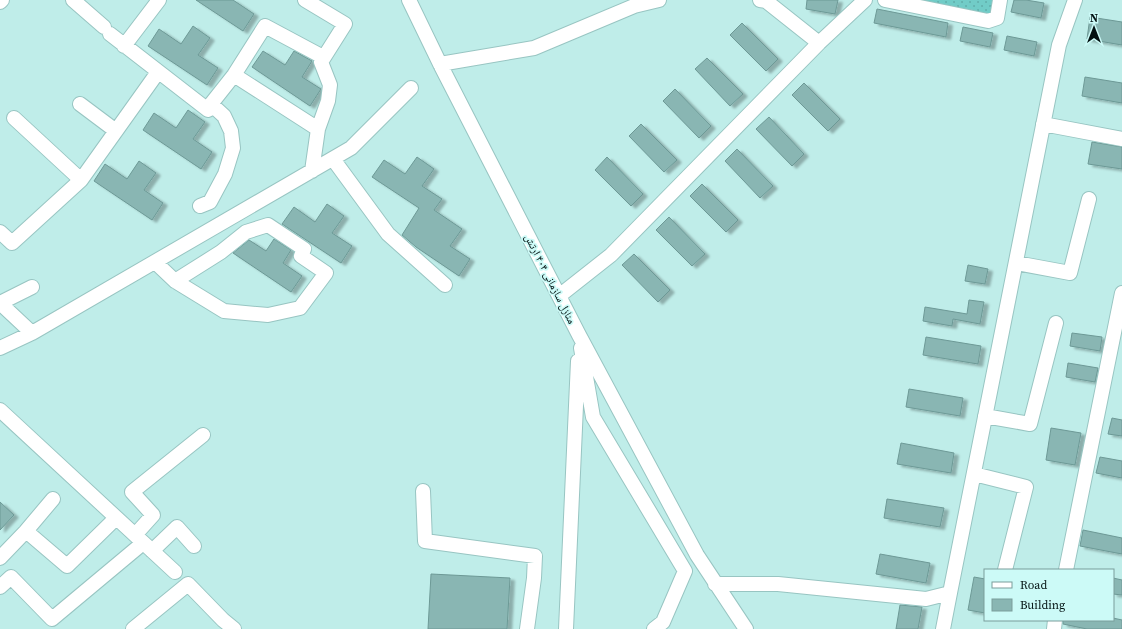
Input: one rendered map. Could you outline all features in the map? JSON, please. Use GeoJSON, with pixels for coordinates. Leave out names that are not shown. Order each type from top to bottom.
{"type":"FeatureCollection","features":[{"type":"Feature","properties":{"kind":"street"},"geometry":{"type":"LineString","coordinates":[[73,0],[124,46],[208,110],[234,75],[265,26],[324,57]]}},
{"type":"Feature","properties":{"kind":"street"},"geometry":{"type":"LineString","coordinates":[[124,46],[159,0]]}},
{"type":"Feature","properties":{"kind":"street"},"geometry":{"type":"LineString","coordinates":[[304,0],[345,24],[321,62],[330,85],[328,101],[318,129],[312,171]]}},
{"type":"Feature","properties":{"kind":"street","name":"منازل سازمانی ۴۰۴ ارتش"},"geometry":{"type":"LineString","coordinates":[[409,0],[440,64],[579,335],[697,556],[746,629]]}},
{"type":"Feature","properties":{"kind":"street"},"geometry":{"type":"LineString","coordinates":[[440,64],[534,48],[634,6],[659,0]]}},
{"type":"Feature","properties":{"kind":"street"},"geometry":{"type":"LineString","coordinates":[[760,0],[766,1],[819,42]]}},
{"type":"Feature","properties":{"kind":"street"},"geometry":{"type":"LineString","coordinates":[[559,296],[611,255],[819,42],[866,0]]}},
{"type":"Feature","properties":{"kind":"street"},"geometry":{"type":"LineString","coordinates":[[885,0],[988,21],[997,18],[1000,0]]}},
{"type":"Feature","properties":{"kind":"street"},"geometry":{"type":"LineString","coordinates":[[943,629],[1059,45],[1075,0]]}},
{"type":"Feature","properties":{"kind":"street"},"geometry":{"type":"LineString","coordinates":[[0,232],[12,243],[81,180],[158,72]]}},
{"type":"Feature","properties":{"kind":"street"},"geometry":{"type":"LineString","coordinates":[[234,75],[318,129]]}},
{"type":"Feature","properties":{"kind":"street"},"geometry":{"type":"LineString","coordinates":[[0,348],[32,333],[351,148],[411,88]]}},
{"type":"Feature","properties":{"kind":"street"},"geometry":{"type":"LineString","coordinates":[[80,104],[116,131]]}},
{"type":"Feature","properties":{"kind":"street"},"geometry":{"type":"LineString","coordinates":[[200,206],[210,202],[225,174],[233,148],[231,132],[224,116],[211,104]]}},
{"type":"Feature","properties":{"kind":"street"},"geometry":{"type":"LineString","coordinates":[[14,118],[81,180]]}},
{"type":"Feature","properties":{"kind":"street"},"geometry":{"type":"LineString","coordinates":[[1044,124],[1122,139]]}},
{"type":"Feature","properties":{"kind":"street"},"geometry":{"type":"LineString","coordinates":[[333,159],[388,234],[445,285]]}},
{"type":"Feature","properties":{"kind":"street"},"geometry":{"type":"LineString","coordinates":[[1016,262],[1070,273],[1088,199]]}},
{"type":"Feature","properties":{"kind":"street"},"geometry":{"type":"LineString","coordinates":[[155,262],[175,281],[224,311],[268,314],[300,308],[326,273],[302,256],[304,249],[268,225],[246,232],[221,252],[175,281]]}},
{"type":"Feature","properties":{"kind":"street"},"geometry":{"type":"LineString","coordinates":[[32,287],[0,303],[32,333]]}},
{"type":"Feature","properties":{"kind":"street"},"geometry":{"type":"LineString","coordinates":[[1066,569],[1122,293]]}},
{"type":"Feature","properties":{"kind":"street"},"geometry":{"type":"LineString","coordinates":[[985,416],[1030,424],[1056,324]]}},
{"type":"Feature","properties":{"kind":"street"},"geometry":{"type":"LineString","coordinates":[[566,629],[579,335]]}},
{"type":"Feature","properties":{"kind":"street"},"geometry":{"type":"LineString","coordinates":[[579,335],[594,417],[685,571],[663,622],[654,629]]}},
{"type":"Feature","properties":{"kind":"street"},"geometry":{"type":"LineString","coordinates":[[0,410],[175,572]]}},
{"type":"Feature","properties":{"kind":"street"},"geometry":{"type":"LineString","coordinates":[[143,543],[153,516],[132,492],[203,434]]}},
{"type":"Feature","properties":{"kind":"street"},"geometry":{"type":"LineString","coordinates":[[974,474],[1026,487],[1004,569]]}},
{"type":"Feature","properties":{"kind":"street"},"geometry":{"type":"LineString","coordinates":[[423,491],[424,542],[535,556],[534,578],[527,629]]}},
{"type":"Feature","properties":{"kind":"street"},"geometry":{"type":"LineString","coordinates":[[0,558],[26,531],[53,499]]}},
{"type":"Feature","properties":{"kind":"street"},"geometry":{"type":"LineString","coordinates":[[26,531],[67,566],[116,518]]}},
{"type":"Feature","properties":{"kind":"street"},"geometry":{"type":"LineString","coordinates":[[0,587],[11,577],[52,619],[143,543],[176,527],[194,546]]}},
{"type":"Feature","properties":{"kind":"street"},"geometry":{"type":"LineString","coordinates":[[133,629],[188,584],[222,620],[234,629]]}},
{"type":"Feature","properties":{"kind":"street"},"geometry":{"type":"LineString","coordinates":[[715,584],[778,584],[926,599],[950,593]]}},
{"type":"Feature","properties":{"kind":"shaded area"},"geometry":{"type":"Polygon","coordinates":[[[917,0],[994,0],[991,15],[917,0]]]}},
{"type":"Feature","properties":{"kind":"building"},"geometry":{"type":"Polygon","coordinates":[[[196,0],[233,0],[254,14],[243,31],[196,0]]]}},
{"type":"Feature","properties":{"kind":"building"},"geometry":{"type":"Polygon","coordinates":[[[807,0],[838,0],[835,14],[806,9],[807,0]]]}},
{"type":"Feature","properties":{"kind":"building"},"geometry":{"type":"Polygon","coordinates":[[[1014,0],[1044,3],[1041,18],[1011,12],[1014,0]]]}},
{"type":"Feature","properties":{"kind":"building"},"geometry":{"type":"Polygon","coordinates":[[[877,9],[948,23],[946,37],[874,23],[877,9]]]}},
{"type":"Feature","properties":{"kind":"building"},"geometry":{"type":"Polygon","coordinates":[[[1090,17],[1122,22],[1122,45],[1087,39],[1090,17]]]}},
{"type":"Feature","properties":{"kind":"building"},"geometry":{"type":"Polygon","coordinates":[[[742,23],[778,59],[766,71],[730,35],[742,23]]]}},
{"type":"Feature","properties":{"kind":"building"},"geometry":{"type":"Polygon","coordinates":[[[193,26],[210,38],[198,55],[218,68],[207,85],[148,46],[159,29],[181,44],[193,26]]]}},
{"type":"Feature","properties":{"kind":"building"},"geometry":{"type":"Polygon","coordinates":[[[963,27],[993,33],[990,47],[960,41],[963,27]]]}},
{"type":"Feature","properties":{"kind":"building"},"geometry":{"type":"Polygon","coordinates":[[[1007,36],[1037,42],[1034,56],[1004,50],[1007,36]]]}},
{"type":"Feature","properties":{"kind":"building"},"geometry":{"type":"Polygon","coordinates":[[[263,51],[285,65],[294,51],[312,61],[302,77],[321,89],[310,106],[252,67],[263,51]]]}},
{"type":"Feature","properties":{"kind":"building"},"geometry":{"type":"Polygon","coordinates":[[[707,58],[743,94],[730,106],[695,69],[707,58]]]}},
{"type":"Feature","properties":{"kind":"building"},"geometry":{"type":"Polygon","coordinates":[[[1085,77],[1122,83],[1122,103],[1082,96],[1085,77]]]}},
{"type":"Feature","properties":{"kind":"building"},"geometry":{"type":"Polygon","coordinates":[[[804,83],[840,119],[828,131],[792,95],[804,83]]]}},
{"type":"Feature","properties":{"kind":"building"},"geometry":{"type":"Polygon","coordinates":[[[675,89],[711,126],[699,138],[663,101],[675,89]]]}},
{"type":"Feature","properties":{"kind":"building"},"geometry":{"type":"Polygon","coordinates":[[[188,110],[205,122],[193,139],[212,152],[201,169],[143,130],[154,113],[176,128],[188,110]]]}},
{"type":"Feature","properties":{"kind":"building"},"geometry":{"type":"Polygon","coordinates":[[[769,117],[804,154],[792,166],[756,129],[769,117]]]}},
{"type":"Feature","properties":{"kind":"building"},"geometry":{"type":"Polygon","coordinates":[[[641,124],[677,160],[664,172],[629,136],[641,124]]]}},
{"type":"Feature","properties":{"kind":"building"},"geometry":{"type":"Polygon","coordinates":[[[1092,142],[1122,147],[1122,169],[1088,164],[1092,142]]]}},
{"type":"Feature","properties":{"kind":"building"},"geometry":{"type":"Polygon","coordinates":[[[737,149],[773,186],[760,198],[725,161],[737,149]]]}},
{"type":"Feature","properties":{"kind":"building"},"geometry":{"type":"Polygon","coordinates":[[[417,157],[434,169],[422,186],[442,199],[434,210],[462,229],[450,246],[470,259],[459,276],[416,247],[402,235],[419,208],[372,177],[384,160],[405,174],[417,157]]]}},
{"type":"Feature","properties":{"kind":"building"},"geometry":{"type":"Polygon","coordinates":[[[607,157],[643,194],[631,206],[595,170],[607,157]]]}},
{"type":"Feature","properties":{"kind":"building"},"geometry":{"type":"Polygon","coordinates":[[[139,161],[156,173],[144,190],[163,203],[152,220],[94,181],[105,164],[127,179],[139,161]]]}},
{"type":"Feature","properties":{"kind":"building"},"geometry":{"type":"Polygon","coordinates":[[[702,184],[738,220],[726,232],[690,196],[702,184]]]}},
{"type":"Feature","properties":{"kind":"building"},"geometry":{"type":"Polygon","coordinates":[[[327,204],[344,216],[332,233],[352,246],[341,263],[282,224],[294,207],[315,222],[327,204]]]}},
{"type":"Feature","properties":{"kind":"building"},"geometry":{"type":"Polygon","coordinates":[[[669,217],[705,254],[692,266],[656,230],[669,217]]]}},
{"type":"Feature","properties":{"kind":"building"},"geometry":{"type":"Polygon","coordinates":[[[274,239],[291,250],[283,263],[302,276],[291,292],[233,253],[249,240],[266,251],[274,239]]]}},
{"type":"Feature","properties":{"kind":"building"},"geometry":{"type":"Polygon","coordinates":[[[634,254],[670,290],[658,302],[622,265],[634,254]]]}},
{"type":"Feature","properties":{"kind":"building"},"geometry":{"type":"Polygon","coordinates":[[[968,265],[988,269],[985,284],[965,281],[968,265]]]}},
{"type":"Feature","properties":{"kind":"building"},"geometry":{"type":"Polygon","coordinates":[[[969,300],[984,302],[980,324],[953,319],[952,326],[923,321],[925,307],[967,314],[969,300]]]}},
{"type":"Feature","properties":{"kind":"building"},"geometry":{"type":"Polygon","coordinates":[[[1072,333],[1102,337],[1100,351],[1070,346],[1072,333]]]}},
{"type":"Feature","properties":{"kind":"building"},"geometry":{"type":"Polygon","coordinates":[[[926,337],[981,346],[978,364],[923,355],[926,337]]]}},
{"type":"Feature","properties":{"kind":"building"},"geometry":{"type":"Polygon","coordinates":[[[1068,363],[1098,368],[1095,382],[1066,377],[1068,363]]]}},
{"type":"Feature","properties":{"kind":"building"},"geometry":{"type":"Polygon","coordinates":[[[909,389],[963,398],[960,416],[906,407],[909,389]]]}},
{"type":"Feature","properties":{"kind":"building"},"geometry":{"type":"Polygon","coordinates":[[[1112,418],[1122,420],[1122,436],[1108,434],[1112,418]]]}},
{"type":"Feature","properties":{"kind":"building"},"geometry":{"type":"Polygon","coordinates":[[[1051,428],[1081,433],[1075,465],[1046,460],[1051,428]]]}},
{"type":"Feature","properties":{"kind":"building"},"geometry":{"type":"Polygon","coordinates":[[[901,443],[954,453],[951,473],[897,464],[901,443]]]}},
{"type":"Feature","properties":{"kind":"building"},"geometry":{"type":"Polygon","coordinates":[[[1100,457],[1122,461],[1122,478],[1096,473],[1100,457]]]}},
{"type":"Feature","properties":{"kind":"building"},"geometry":{"type":"Polygon","coordinates":[[[887,499],[944,508],[940,527],[884,518],[887,499]]]}},
{"type":"Feature","properties":{"kind":"building"},"geometry":{"type":"Polygon","coordinates":[[[0,502],[14,515],[0,530],[0,502]]]}},
{"type":"Feature","properties":{"kind":"building"},"geometry":{"type":"Polygon","coordinates":[[[1083,530],[1122,538],[1122,554],[1080,546],[1083,530]]]}},
{"type":"Feature","properties":{"kind":"building"},"geometry":{"type":"Polygon","coordinates":[[[880,554],[930,563],[926,583],[876,574],[880,554]]]}},
{"type":"Feature","properties":{"kind":"building"},"geometry":{"type":"Polygon","coordinates":[[[431,574],[510,578],[507,629],[428,629],[431,574]]]}},
{"type":"Feature","properties":{"kind":"building"},"geometry":{"type":"Polygon","coordinates":[[[974,577],[984,579],[984,613],[968,610],[974,577]]]}},
{"type":"Feature","properties":{"kind":"building"},"geometry":{"type":"Polygon","coordinates":[[[1114,578],[1122,580],[1122,595],[1114,594],[1114,578]]]}},
{"type":"Feature","properties":{"kind":"building"},"geometry":{"type":"Polygon","coordinates":[[[900,605],[922,607],[918,629],[896,629],[900,605]]]}},
{"type":"Feature","properties":{"kind":"building"},"geometry":{"type":"Polygon","coordinates":[[[1114,618],[1122,620],[1122,629],[1087,629],[1063,624],[1063,621],[1114,621],[1114,618]]]}}]}
